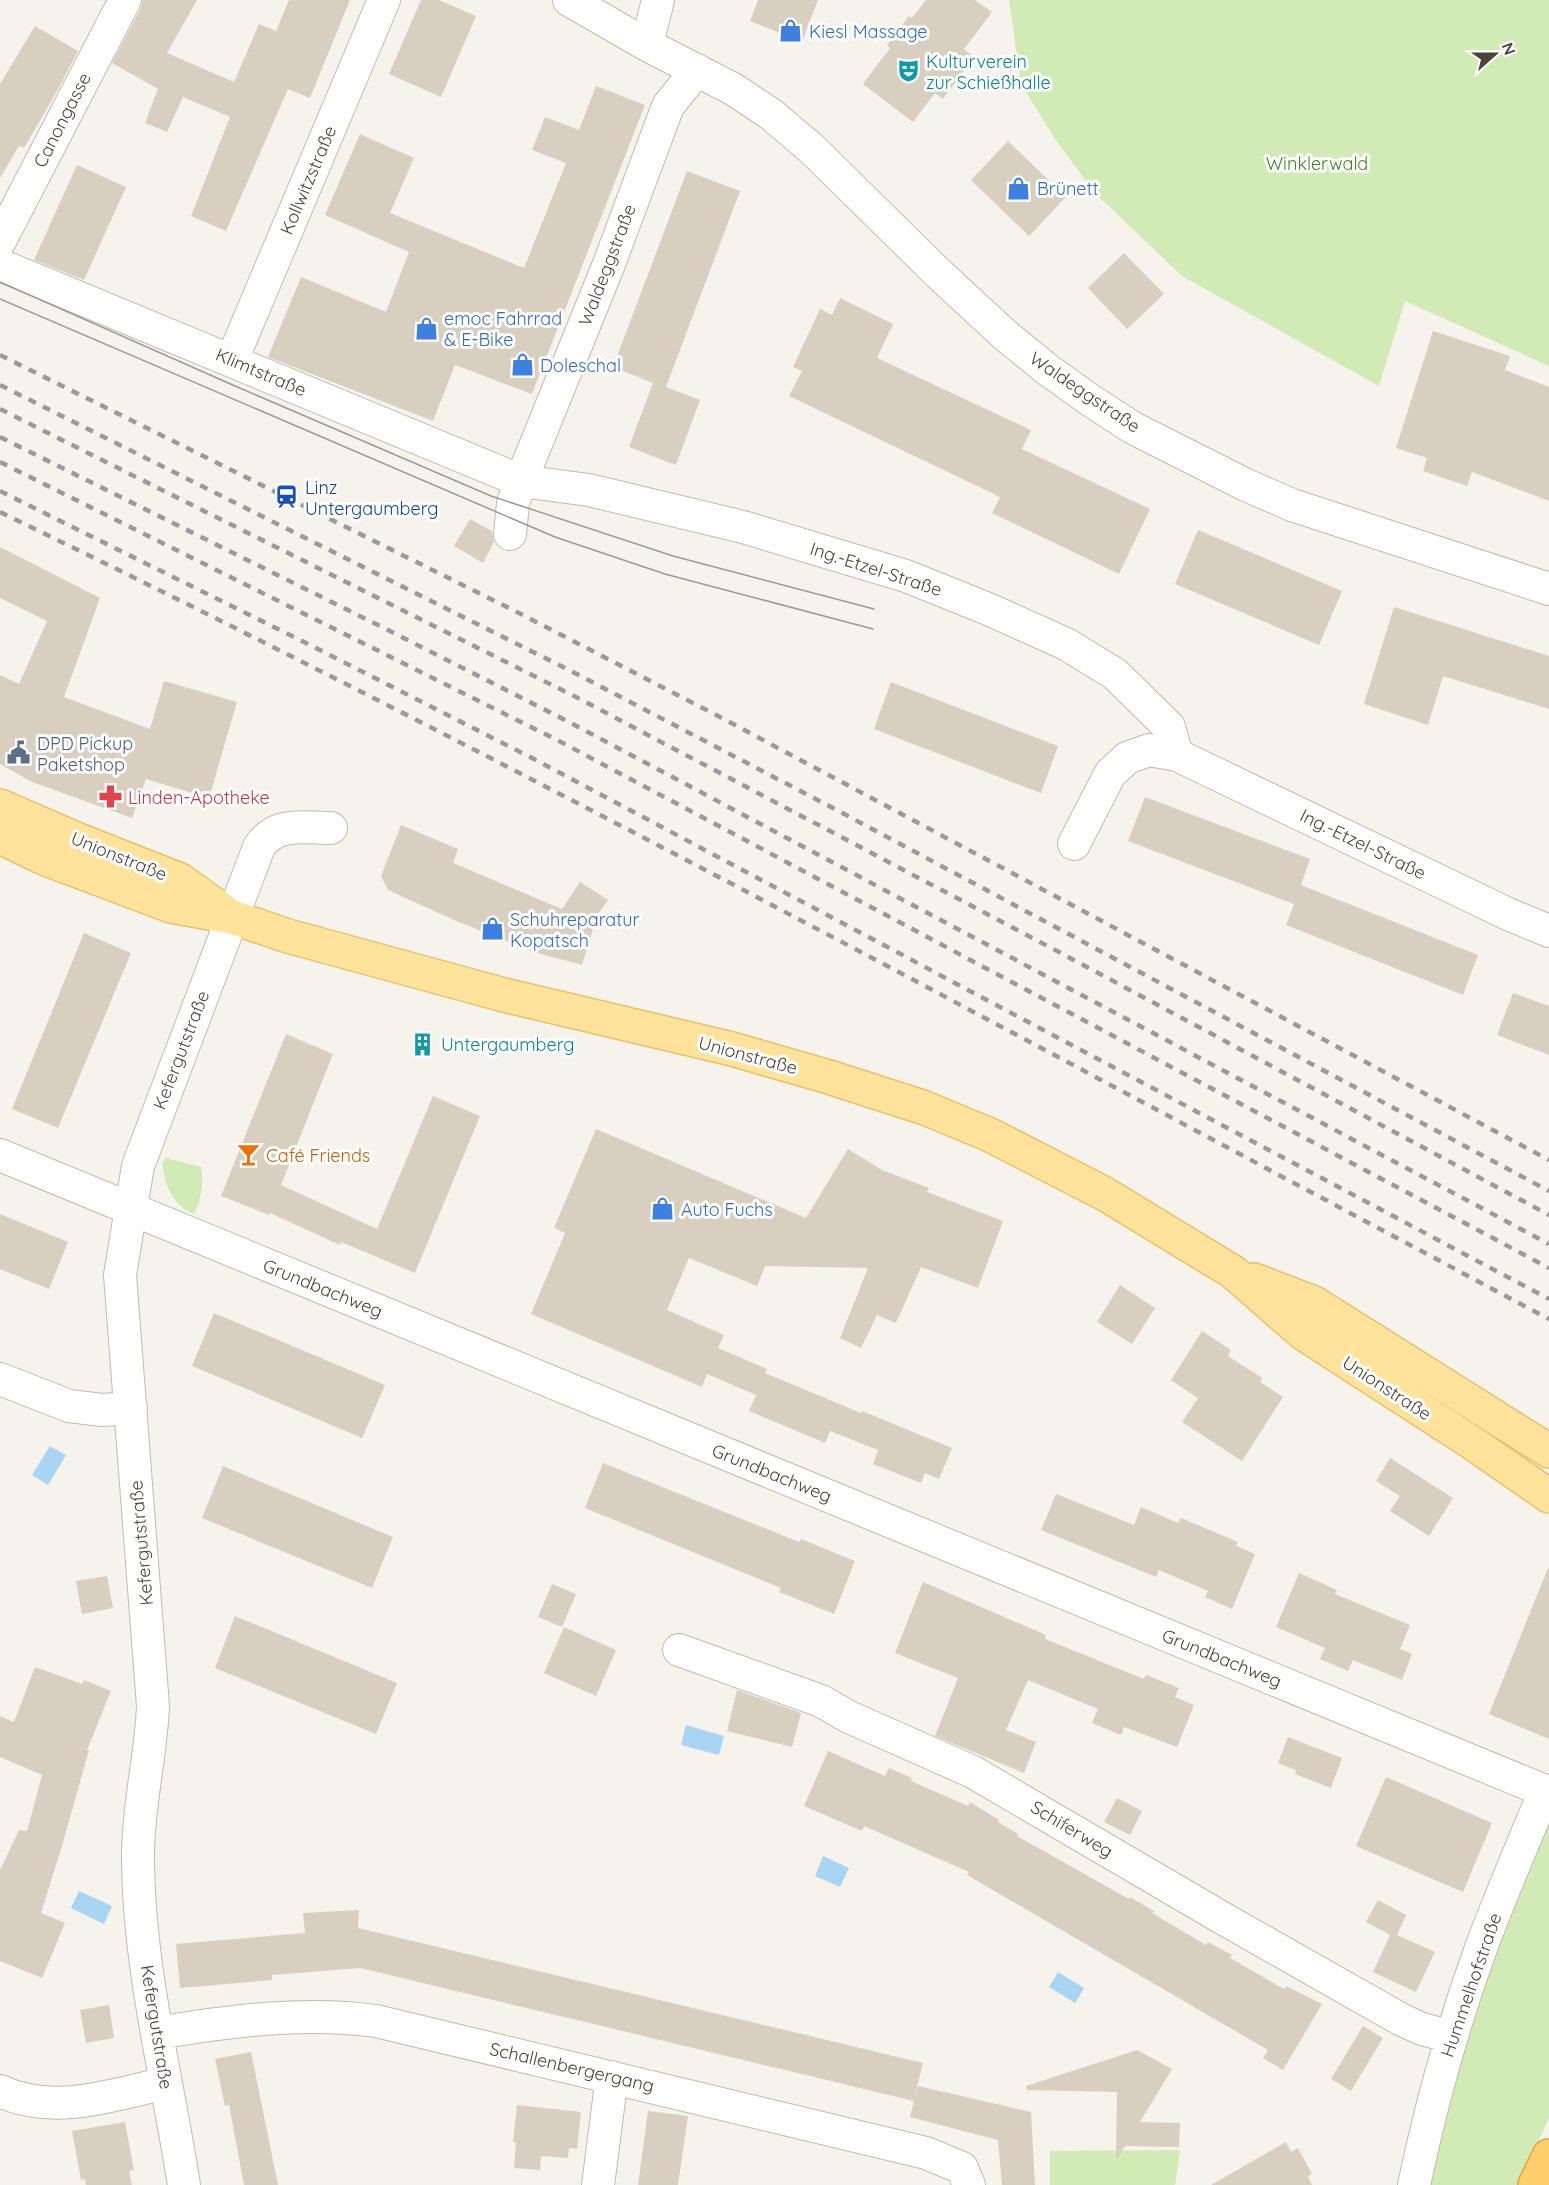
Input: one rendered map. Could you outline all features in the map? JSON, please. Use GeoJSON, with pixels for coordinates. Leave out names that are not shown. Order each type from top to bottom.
{"type":"FeatureCollection","features":[{"type":"Feature","properties":{"kind":"highway"},"geometry":{"type":"LineString","coordinates":[[1535,2185],[1549,2156]]}},
{"type":"Feature","properties":{"kind":"main road","name":"Unionstraße"},"geometry":{"type":"LineString","coordinates":[[0,806],[180,880],[232,917]]}},
{"type":"Feature","properties":{"kind":"main road","name":"Unionstraße"},"geometry":{"type":"LineString","coordinates":[[0,837],[46,859],[171,906],[232,917],[288,936],[504,995],[732,1049],[925,1108],[990,1135],[1105,1194],[1233,1272],[1304,1334],[1471,1442],[1549,1496]]}},
{"type":"Feature","properties":{"kind":"main road","name":"Unionstraße"},"geometry":{"type":"LineString","coordinates":[[1233,1272],[1314,1303],[1549,1451]]}},
{"type":"Feature","properties":{"kind":"street","name":"Canongasse"},"geometry":{"type":"LineString","coordinates":[[0,240],[125,0]]}},
{"type":"Feature","properties":{"kind":"street","name":"Kollwitzstraße"},"geometry":{"type":"LineString","coordinates":[[232,360],[384,0]]}},
{"type":"Feature","properties":{"kind":"street","name":"Waldeggstraße"},"geometry":{"type":"LineString","coordinates":[[568,0],[647,45],[733,89],[772,115],[813,150],[938,273],[1005,335],[1073,388],[1133,428],[1246,485],[1292,505],[1549,589]]}},
{"type":"Feature","properties":{"kind":"street"},"geometry":{"type":"LineString","coordinates":[[647,45],[658,0]]}},
{"type":"Feature","properties":{"kind":"street","name":"Waldeggstraße"},"geometry":{"type":"LineString","coordinates":[[510,534],[513,503],[521,481],[609,264],[668,106],[697,70]]}},
{"type":"Feature","properties":{"kind":"street","name":"Klimtstraße"},"geometry":{"type":"LineString","coordinates":[[0,265],[521,481]]}},
{"type":"Feature","properties":{"kind":"street","name":"Ing.-Etzel-Straße"},"geometry":{"type":"LineString","coordinates":[[521,481],[589,490],[743,527],[906,576],[988,609],[1066,644],[1115,674],[1169,727],[1178,755]]}},
{"type":"Feature","properties":{"kind":"street","name":"Ing.-Etzel-Straße"},"geometry":{"type":"LineString","coordinates":[[1074,844],[1110,774],[1127,758],[1149,750],[1178,755],[1549,932]]}},
{"type":"Feature","properties":{"kind":"street"},"geometry":{"type":"LineString","coordinates":[[232,917],[259,847],[270,833],[295,827],[331,828]]}},
{"type":"Feature","properties":{"kind":"street","name":"Kefergutstraße"},"geometry":{"type":"LineString","coordinates":[[184,2185],[157,2033],[143,1937],[138,1854],[153,1706],[120,1275],[138,1166],[232,917]]}},
{"type":"Feature","properties":{"kind":"street","name":"Grundbachweg"},"geometry":{"type":"LineString","coordinates":[[0,1155],[1545,1791]]}},
{"type":"Feature","properties":{"kind":"street"},"geometry":{"type":"LineString","coordinates":[[0,1380],[69,1406],[102,1410],[131,1408]]}},
{"type":"Feature","properties":{"kind":"street","name":"Schiferweg"},"geometry":{"type":"LineString","coordinates":[[679,1650],[821,1701],[849,1717],[973,1772],[1402,2020],[1422,2029],[1452,2037]]}},
{"type":"Feature","properties":{"kind":"street","name":"Hummelhofstraße"},"geometry":{"type":"LineString","coordinates":[[1414,2185],[1452,2037],[1481,1949],[1545,1791]]}},
{"type":"Feature","properties":{"kind":"street","name":"Schallenbergergang"},"geometry":{"type":"LineString","coordinates":[[157,2033],[294,2018],[357,2019],[418,2030],[926,2153],[962,2168],[969,2185]]}},
{"type":"Feature","properties":{"kind":"street"},"geometry":{"type":"LineString","coordinates":[[598,2185],[612,2077]]}},
{"type":"Feature","properties":{"kind":"street"},"geometry":{"type":"LineString","coordinates":[[0,2091],[27,2101],[69,2103],[166,2083]]}},
{"type":"Feature","properties":{"kind":"green space","name":"Winklerwald"},"geometry":{"type":"Polygon","coordinates":[[[1009,0],[1549,0],[1549,366],[1405,301],[1379,386],[1182,276],[1095,193],[1055,139],[1021,84],[1009,0]]]}},
{"type":"Feature","properties":{"kind":"green space"},"geometry":{"type":"Polygon","coordinates":[[[166,1158],[201,1167],[201,1191],[194,1214],[175,1200],[167,1185],[163,1169],[163,1161],[166,1158]]]}},
{"type":"Feature","properties":{"kind":"green space"},"geometry":{"type":"Polygon","coordinates":[[[1549,1807],[1549,2117],[1520,2185],[1430,2185],[1455,2078],[1493,1955],[1549,1807]]]}},
{"type":"Feature","properties":{"kind":"green space"},"geometry":{"type":"Polygon","coordinates":[[[1180,2150],[1175,2185],[1050,2185],[1050,2151],[1180,2150]]]}},
{"type":"Feature","properties":{"kind":"water"},"geometry":{"type":"Polygon","coordinates":[[[50,1446],[66,1455],[48,1485],[32,1475],[50,1446]]]}},
{"type":"Feature","properties":{"kind":"water"},"geometry":{"type":"Polygon","coordinates":[[[686,1725],[724,1736],[719,1755],[681,1745],[686,1725]]]}},
{"type":"Feature","properties":{"kind":"water"},"geometry":{"type":"Polygon","coordinates":[[[823,1856],[849,1868],[840,1887],[815,1876],[823,1856]]]}},
{"type":"Feature","properties":{"kind":"water"},"geometry":{"type":"Polygon","coordinates":[[[79,1891],[112,1906],[104,1924],[71,1908],[79,1891]]]}},
{"type":"Feature","properties":{"kind":"water"},"geometry":{"type":"Polygon","coordinates":[[[1058,1972],[1084,1988],[1075,2003],[1049,1987],[1058,1972]]]}},
{"type":"Feature","properties":{"kind":"building"},"geometry":{"type":"Polygon","coordinates":[[[143,0],[197,0],[167,53],[234,82],[259,24],[276,31],[289,0],[350,0],[310,98],[288,89],[226,231],[191,216],[230,117],[183,97],[167,132],[145,123],[158,89],[112,63],[143,0]]]}},
{"type":"Feature","properties":{"kind":"building"},"geometry":{"type":"Polygon","coordinates":[[[421,0],[439,0],[476,16],[441,97],[389,74],[421,0]]]}},
{"type":"Feature","properties":{"kind":"building","name":"Kiesl Massage"},"geometry":{"type":"Polygon","coordinates":[[[758,0],[818,0],[802,42],[750,21],[758,0]]]}},
{"type":"Feature","properties":{"kind":"building"},"geometry":{"type":"Polygon","coordinates":[[[926,0],[975,0],[992,12],[964,49],[974,57],[943,99],[935,93],[913,122],[863,84],[890,48],[887,45],[909,16],[912,18],[926,0]]]}},
{"type":"Feature","properties":{"kind":"building"},"geometry":{"type":"Polygon","coordinates":[[[35,26],[78,51],[24,148],[19,146],[0,178],[0,84],[35,26]]]}},
{"type":"Feature","properties":{"kind":"building"},"geometry":{"type":"Polygon","coordinates":[[[596,86],[645,105],[532,394],[455,365],[433,421],[268,357],[301,277],[386,312],[409,252],[325,215],[360,134],[414,158],[390,213],[524,268],[566,163],[532,150],[545,117],[579,130],[596,86]]]}},
{"type":"Feature","properties":{"kind":"building","name":"Brünett"},"geometry":{"type":"Polygon","coordinates":[[[1008,141],[1066,197],[1029,236],[971,180],[1008,141]]]}},
{"type":"Feature","properties":{"kind":"building"},"geometry":{"type":"Polygon","coordinates":[[[77,165],[126,187],[84,280],[34,260],[77,165]]]}},
{"type":"Feature","properties":{"kind":"building"},"geometry":{"type":"Polygon","coordinates":[[[687,171],[740,191],[666,387],[700,400],[676,465],[629,447],[653,383],[613,367],[687,171]]]}},
{"type":"Feature","properties":{"kind":"building"},"geometry":{"type":"Polygon","coordinates":[[[1124,253],[1164,294],[1127,329],[1088,288],[1124,253]]]}},
{"type":"Feature","properties":{"kind":"building"},"geometry":{"type":"Polygon","coordinates":[[[840,298],[893,324],[877,358],[1031,430],[1022,449],[1150,509],[1119,574],[992,513],[1000,497],[789,396],[802,371],[793,367],[820,309],[832,315],[840,298]]]}},
{"type":"Feature","properties":{"kind":"building"},"geometry":{"type":"Polygon","coordinates":[[[1433,331],[1510,356],[1505,370],[1549,387],[1549,501],[1472,472],[1467,486],[1423,471],[1427,458],[1396,448],[1433,331]]]}},
{"type":"Feature","properties":{"kind":"building"},"geometry":{"type":"Polygon","coordinates":[[[470,519],[492,531],[494,542],[483,563],[454,546],[470,519]]]}},
{"type":"Feature","properties":{"kind":"building"},"geometry":{"type":"Polygon","coordinates":[[[1198,530],[1342,591],[1319,645],[1175,584],[1198,530]]]}},
{"type":"Feature","properties":{"kind":"building"},"geometry":{"type":"Polygon","coordinates":[[[0,547],[100,598],[64,697],[150,729],[164,681],[237,702],[209,798],[146,779],[132,818],[32,782],[0,764],[0,675],[19,684],[47,621],[0,598],[0,547]]]}},
{"type":"Feature","properties":{"kind":"building"},"geometry":{"type":"Polygon","coordinates":[[[1394,607],[1549,656],[1549,709],[1443,676],[1428,725],[1364,704],[1394,607]]]}},
{"type":"Feature","properties":{"kind":"building"},"geometry":{"type":"Polygon","coordinates":[[[891,682],[1058,746],[1041,793],[874,729],[891,682]]]}},
{"type":"Feature","properties":{"kind":"building"},"geometry":{"type":"Polygon","coordinates":[[[1145,797],[1310,859],[1301,885],[1478,955],[1463,995],[1286,925],[1294,904],[1128,841],[1145,797]]]}},
{"type":"Feature","properties":{"kind":"building"},"geometry":{"type":"Polygon","coordinates":[[[401,825],[458,849],[453,863],[562,909],[580,882],[608,900],[597,916],[582,965],[534,952],[454,920],[388,890],[381,876],[401,825]]]}},
{"type":"Feature","properties":{"kind":"building"},"geometry":{"type":"Polygon","coordinates":[[[84,933],[131,953],[58,1128],[12,1109],[84,933]]]}},
{"type":"Feature","properties":{"kind":"building"},"geometry":{"type":"Polygon","coordinates":[[[1513,993],[1549,1006],[1549,1055],[1497,1035],[1513,993]]]}},
{"type":"Feature","properties":{"kind":"building"},"geometry":{"type":"Polygon","coordinates":[[[286,1034],[333,1054],[281,1185],[377,1229],[433,1096],[480,1116],[415,1273],[341,1242],[340,1245],[270,1213],[269,1215],[221,1196],[286,1034]]]}},
{"type":"Feature","properties":{"kind":"building"},"geometry":{"type":"Polygon","coordinates":[[[596,1129],[806,1218],[848,1149],[882,1170],[929,1188],[927,1192],[1003,1221],[978,1288],[921,1267],[896,1323],[877,1315],[861,1348],[840,1338],[868,1268],[765,1266],[757,1286],[689,1258],[667,1310],[724,1335],[718,1348],[767,1369],[765,1373],[952,1448],[939,1479],[925,1473],[921,1483],[873,1464],[878,1450],[830,1431],[825,1443],[749,1411],[756,1395],[707,1374],[702,1387],[531,1314],[565,1233],[554,1228],[596,1129]]]}},
{"type":"Feature","properties":{"kind":"building"},"geometry":{"type":"Polygon","coordinates":[[[0,1214],[68,1242],[49,1289],[0,1269],[0,1214]]]}},
{"type":"Feature","properties":{"kind":"building"},"geometry":{"type":"Polygon","coordinates":[[[1120,1285],[1155,1308],[1132,1344],[1097,1322],[1120,1285]]]}},
{"type":"Feature","properties":{"kind":"building"},"geometry":{"type":"Polygon","coordinates":[[[214,1313],[385,1385],[362,1438],[192,1366],[214,1313]]]}},
{"type":"Feature","properties":{"kind":"building"},"geometry":{"type":"Polygon","coordinates":[[[1202,1331],[1231,1350],[1228,1356],[1262,1378],[1260,1382],[1283,1397],[1242,1461],[1182,1422],[1198,1398],[1171,1380],[1202,1331]]]}},
{"type":"Feature","properties":{"kind":"building"},"geometry":{"type":"Polygon","coordinates":[[[1390,1458],[1453,1498],[1429,1536],[1390,1511],[1400,1496],[1376,1481],[1390,1458]]]}},
{"type":"Feature","properties":{"kind":"building"},"geometry":{"type":"Polygon","coordinates":[[[603,1463],[799,1542],[801,1539],[855,1561],[834,1614],[779,1592],[781,1588],[585,1508],[603,1463]]]}},
{"type":"Feature","properties":{"kind":"building"},"geometry":{"type":"Polygon","coordinates":[[[223,1466],[393,1537],[372,1588],[202,1518],[223,1466]]]}},
{"type":"Feature","properties":{"kind":"building"},"geometry":{"type":"Polygon","coordinates":[[[1056,1494],[1134,1525],[1141,1507],[1178,1523],[1181,1518],[1238,1542],[1236,1546],[1255,1554],[1232,1609],[1205,1597],[1208,1591],[1159,1570],[1156,1577],[1041,1530],[1056,1494]]]}},
{"type":"Feature","properties":{"kind":"building"},"geometry":{"type":"Polygon","coordinates":[[[1549,1569],[1549,1739],[1489,1714],[1549,1569]]]}},
{"type":"Feature","properties":{"kind":"building"},"geometry":{"type":"Polygon","coordinates":[[[1299,1573],[1337,1590],[1335,1594],[1410,1625],[1400,1649],[1412,1654],[1402,1680],[1353,1660],[1348,1671],[1320,1659],[1325,1648],[1276,1627],[1299,1573]]]}},
{"type":"Feature","properties":{"kind":"building"},"geometry":{"type":"Polygon","coordinates":[[[107,1576],[113,1608],[82,1614],[76,1581],[107,1576]]]}},
{"type":"Feature","properties":{"kind":"building"},"geometry":{"type":"Polygon","coordinates":[[[923,1582],[1046,1635],[1045,1639],[1144,1679],[1146,1675],[1179,1688],[1175,1697],[1194,1705],[1177,1747],[1124,1727],[1121,1735],[1092,1723],[1098,1709],[1028,1680],[1006,1730],[1036,1742],[1024,1773],[935,1736],[958,1678],[895,1653],[923,1582]]]}},
{"type":"Feature","properties":{"kind":"building"},"geometry":{"type":"Polygon","coordinates":[[[552,1584],[576,1594],[562,1627],[538,1617],[552,1584]]]}},
{"type":"Feature","properties":{"kind":"building"},"geometry":{"type":"Polygon","coordinates":[[[235,1616],[397,1683],[376,1734],[215,1668],[235,1616]]]}},
{"type":"Feature","properties":{"kind":"building"},"geometry":{"type":"Polygon","coordinates":[[[564,1627],[616,1650],[596,1696],[544,1673],[564,1627]]]}},
{"type":"Feature","properties":{"kind":"building"},"geometry":{"type":"Polygon","coordinates":[[[35,1667],[82,1684],[84,1680],[111,1691],[87,1750],[89,1750],[62,1846],[41,1913],[65,1923],[42,1978],[0,1961],[0,1870],[19,1830],[27,1831],[42,1775],[0,1757],[0,1716],[14,1722],[35,1667]]]}},
{"type":"Feature","properties":{"kind":"building"},"geometry":{"type":"Polygon","coordinates":[[[737,1690],[801,1713],[792,1747],[727,1731],[737,1690]]]}},
{"type":"Feature","properties":{"kind":"building"},"geometry":{"type":"Polygon","coordinates":[[[1288,1737],[1342,1758],[1331,1788],[1295,1774],[1296,1770],[1278,1763],[1288,1737]]]}},
{"type":"Feature","properties":{"kind":"building"},"geometry":{"type":"Polygon","coordinates":[[[828,1751],[885,1776],[889,1768],[912,1778],[911,1781],[968,1806],[970,1802],[999,1820],[998,1822],[1018,1834],[1017,1836],[1129,1899],[1130,1897],[1206,1945],[1208,1942],[1232,1955],[1230,1958],[1284,1989],[1286,1986],[1322,2004],[1283,2070],[1263,2058],[1268,2050],[967,1875],[969,1872],[864,1826],[862,1831],[804,1806],[828,1751]]]}},
{"type":"Feature","properties":{"kind":"building"},"geometry":{"type":"Polygon","coordinates":[[[1386,1777],[1492,1823],[1463,1892],[1356,1846],[1386,1777]]]}},
{"type":"Feature","properties":{"kind":"building"},"geometry":{"type":"Polygon","coordinates":[[[1117,1798],[1142,1811],[1130,1835],[1104,1822],[1117,1798]]]}},
{"type":"Feature","properties":{"kind":"building"},"geometry":{"type":"Polygon","coordinates":[[[1378,1900],[1406,1915],[1397,1935],[1435,1952],[1416,1992],[1373,1972],[1390,1935],[1366,1922],[1378,1900]]]}},
{"type":"Feature","properties":{"kind":"building"},"geometry":{"type":"Polygon","coordinates":[[[359,1910],[358,1928],[923,2063],[914,2099],[918,2086],[1031,2112],[1035,2185],[1002,2185],[998,2140],[910,2117],[914,2101],[360,1968],[272,1975],[272,1980],[180,1988],[176,1944],[305,1933],[303,1913],[359,1910]]]}},
{"type":"Feature","properties":{"kind":"building"},"geometry":{"type":"Polygon","coordinates":[[[109,2005],[114,2038],[86,2043],[80,2010],[109,2005]]]}},
{"type":"Feature","properties":{"kind":"building"},"geometry":{"type":"Polygon","coordinates":[[[1363,2026],[1383,2038],[1351,2091],[1331,2079],[1363,2026]]]}},
{"type":"Feature","properties":{"kind":"building"},"geometry":{"type":"Polygon","coordinates":[[[1137,2050],[1172,2069],[1140,2122],[1180,2123],[1179,2147],[1125,2146],[1116,2161],[1117,2092],[1027,2090],[1026,2086],[1137,2050]]]}},
{"type":"Feature","properties":{"kind":"building"},"geometry":{"type":"Polygon","coordinates":[[[251,2052],[278,2185],[244,2185],[229,2105],[225,2106],[215,2059],[251,2052]]]}},
{"type":"Feature","properties":{"kind":"building"},"geometry":{"type":"Polygon","coordinates":[[[517,2105],[581,2112],[577,2149],[569,2148],[568,2158],[541,2156],[540,2170],[514,2168],[516,2142],[513,2142],[517,2105]]]}},
{"type":"Feature","properties":{"kind":"building"},"geometry":{"type":"Polygon","coordinates":[[[648,2111],[688,2116],[678,2185],[638,2185],[648,2111]]]}},
{"type":"Feature","properties":{"kind":"building"},"geometry":{"type":"Polygon","coordinates":[[[125,2122],[134,2170],[129,2171],[132,2185],[86,2185],[85,2179],[81,2180],[72,2131],[125,2122]]]}},
{"type":"Feature","properties":{"kind":"building"},"geometry":{"type":"Polygon","coordinates":[[[1286,2142],[1291,2152],[1298,2148],[1312,2174],[1308,2176],[1312,2185],[1211,2185],[1286,2142]]]}},
{"type":"Feature","properties":{"kind":"tram line"},"geometry":{"type":"LineString","coordinates":[[0,282],[491,496],[673,556],[874,609]]}},
{"type":"Feature","properties":{"kind":"tram line"},"geometry":{"type":"LineString","coordinates":[[0,299],[555,537],[665,574],[873,629]]}},
{"type":"Feature","properties":{"kind":"railway"},"geometry":{"type":"LineString","coordinates":[[0,355],[519,613],[720,717],[1549,1160]]}},
{"type":"Feature","properties":{"kind":"railway"},"geometry":{"type":"LineString","coordinates":[[0,385],[571,671],[833,808],[1549,1191]]}},
{"type":"Feature","properties":{"kind":"railway"},"geometry":{"type":"LineString","coordinates":[[0,409],[576,697],[1059,952],[1549,1215]]}},
{"type":"Feature","properties":{"kind":"railway"},"geometry":{"type":"LineString","coordinates":[[0,437],[571,723],[1549,1244]]}},
{"type":"Feature","properties":{"kind":"railway"},"geometry":{"type":"LineString","coordinates":[[0,462],[561,742],[1549,1268]]}},
{"type":"Feature","properties":{"kind":"railway"},"geometry":{"type":"LineString","coordinates":[[0,491],[532,758],[1549,1299]]}},
{"type":"Feature","properties":{"kind":"railway"},"geometry":{"type":"LineString","coordinates":[[0,512],[196,608],[585,807],[1549,1319]]}},
{"type":"Feature","properties":{"kind":"place","name":"Kiesl Massage"},"geometry":{"type":"Point","coordinates":[791,31]}},
{"type":"Feature","properties":{"kind":"place","name":"Kulturverein zur Schießhalle"},"geometry":{"type":"Point","coordinates":[908,71]}},
{"type":"Feature","properties":{"kind":"place","name":"Brünett"},"geometry":{"type":"Point","coordinates":[1019,188]}},
{"type":"Feature","properties":{"kind":"place","name":"emoc Fahrrad & E-Bike"},"geometry":{"type":"Point","coordinates":[426,328]}},
{"type":"Feature","properties":{"kind":"place","name":"Doleschal"},"geometry":{"type":"Point","coordinates":[522,365]}},
{"type":"Feature","properties":{"kind":"place","name":"Linz Untergaumberg"},"geometry":{"type":"Point","coordinates":[287,497]}},
{"type":"Feature","properties":{"kind":"place","name":"DPD Pickup Paketshop"},"geometry":{"type":"Point","coordinates":[19,753]}},
{"type":"Feature","properties":{"kind":"place","name":"Linden-Apotheke"},"geometry":{"type":"Point","coordinates":[110,797]}},
{"type":"Feature","properties":{"kind":"place","name":"Schuhreparatur Kopatsch"},"geometry":{"type":"Point","coordinates":[492,929]}},
{"type":"Feature","properties":{"kind":"place","name":"Untergaumberg"},"geometry":{"type":"Point","coordinates":[423,1044]}},
{"type":"Feature","properties":{"kind":"place","name":"Café Friends"},"geometry":{"type":"Point","coordinates":[248,1155]}},
{"type":"Feature","properties":{"kind":"place","name":"Auto Fuchs"},"geometry":{"type":"Point","coordinates":[663,1209]}}]}
